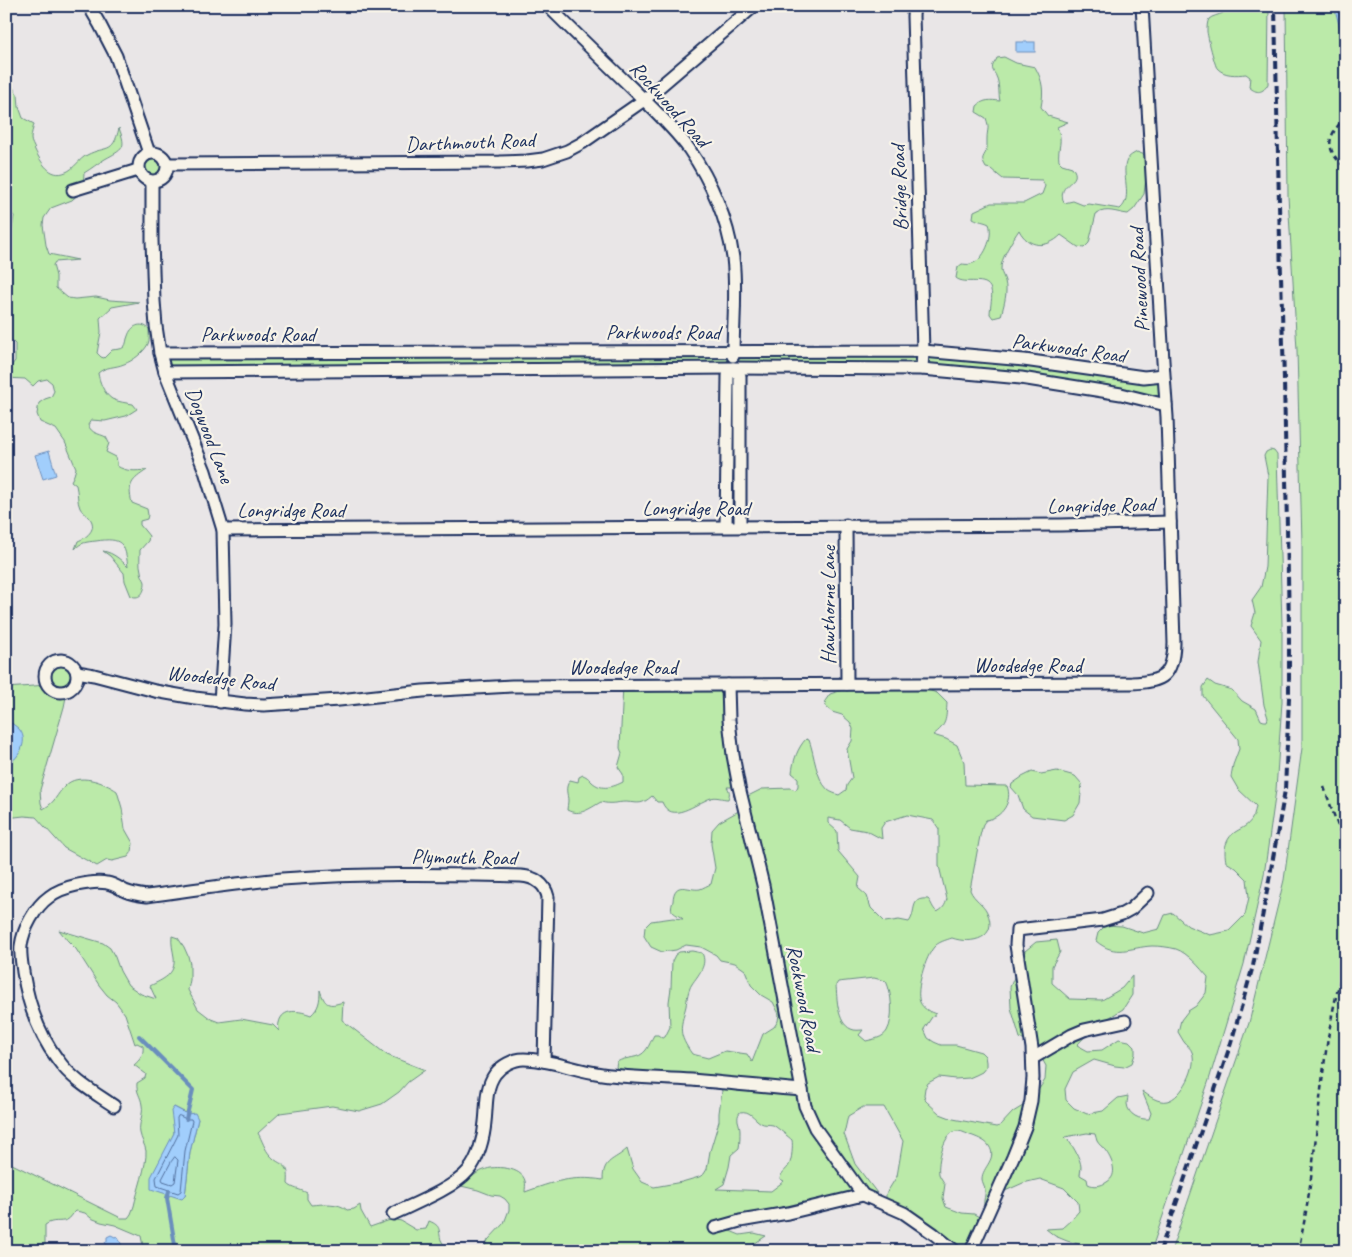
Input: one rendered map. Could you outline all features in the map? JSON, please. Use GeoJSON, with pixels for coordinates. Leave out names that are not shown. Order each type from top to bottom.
{"type":"FeatureCollection","features":[{"type":"Feature","properties":{"kind":"street"},"geometry":{"type":"LineString","coordinates":[[89,6],[116,56],[149,153]]}},
{"type":"Feature","properties":{"kind":"street","name":"Rockwood Road"},"geometry":{"type":"LineString","coordinates":[[548,6],[669,126],[689,148],[705,175],[724,217],[732,251],[735,279],[733,368]]}},
{"type":"Feature","properties":{"kind":"street","name":"Darthmouth Road"},"geometry":{"type":"LineString","coordinates":[[167,164],[500,162],[535,160],[567,151],[582,143],[644,100],[754,6]]}},
{"type":"Feature","properties":{"kind":"street","name":"Bridge Road"},"geometry":{"type":"LineString","coordinates":[[914,6],[922,370]]}},
{"type":"Feature","properties":{"kind":"street","name":"Pinewood Road"},"geometry":{"type":"LineString","coordinates":[[1142,6],[1166,405],[1174,643],[1170,670]]}},
{"type":"Feature","properties":{"kind":"street"},"geometry":{"type":"LineString","coordinates":[[149,153],[162,156],[167,164],[164,176],[157,181],[152,182],[145,179],[138,170],[140,161],[149,153]]}},
{"type":"Feature","properties":{"kind":"street"},"geometry":{"type":"LineString","coordinates":[[73,190],[138,170]]}},
{"type":"Feature","properties":{"kind":"street","name":"Dogwood Lane"},"geometry":{"type":"LineString","coordinates":[[152,182],[154,300],[160,353],[165,372],[198,452],[223,530],[225,624],[220,702]]}},
{"type":"Feature","properties":{"kind":"street","name":"Parkwoods Road"},"geometry":{"type":"LineString","coordinates":[[160,353],[923,351],[1024,360],[1144,377],[1164,375]]}},
{"type":"Feature","properties":{"kind":"street"},"geometry":{"type":"LineString","coordinates":[[726,526],[728,376],[733,368],[740,376],[740,526]]}},
{"type":"Feature","properties":{"kind":"street","name":"Parkwoods Road"},"geometry":{"type":"LineString","coordinates":[[165,372],[733,368],[922,370],[1021,378],[1121,394],[1166,405]]}},
{"type":"Feature","properties":{"kind":"street","name":"Longridge Road"},"geometry":{"type":"LineString","coordinates":[[223,530],[1061,525],[1170,522]]}},
{"type":"Feature","properties":{"kind":"street","name":"Hawthorne Lane"},"geometry":{"type":"LineString","coordinates":[[846,525],[847,684]]}},
{"type":"Feature","properties":{"kind":"street","name":"Woodedge Road"},"geometry":{"type":"LineString","coordinates":[[77,672],[155,690],[220,702],[264,705],[340,700],[423,691],[512,686],[1132,684],[1153,681],[1170,670]]}},
{"type":"Feature","properties":{"kind":"street","name":"Rockwood Road"},"geometry":{"type":"LineString","coordinates":[[728,685],[732,756],[763,884],[805,1106],[815,1128],[863,1196]]}},
{"type":"Feature","properties":{"kind":"street","name":"Plymouth Road"},"geometry":{"type":"LineString","coordinates":[[114,1106],[75,1078],[56,1059],[33,1012],[25,985],[21,958],[23,936],[28,924],[41,904],[60,891],[76,885],[98,882],[108,883],[136,895],[147,896],[264,881],[357,875],[460,874],[531,878],[545,888],[548,897],[544,1061]]}},
{"type":"Feature","properties":{"kind":"street"},"geometry":{"type":"LineString","coordinates":[[971,1251],[1013,1157],[1025,1126],[1031,1101],[1033,1058],[1016,945],[1017,930],[1103,920],[1122,914],[1148,893]]}},
{"type":"Feature","properties":{"kind":"street"},"geometry":{"type":"LineString","coordinates":[[1033,1058],[1084,1030],[1125,1021]]}},
{"type":"Feature","properties":{"kind":"street"},"geometry":{"type":"LineString","coordinates":[[393,1214],[446,1188],[470,1170],[481,1146],[485,1128],[488,1089],[493,1076],[510,1062],[522,1059],[544,1061],[604,1074],[802,1090]]}},
{"type":"Feature","properties":{"kind":"street"},"geometry":{"type":"LineString","coordinates":[[715,1228],[740,1221],[788,1213],[863,1196],[904,1213],[955,1251]]}},
{"type":"Feature","properties":{"kind":"path"},"geometry":{"type":"LineString","coordinates":[[1346,117],[1338,125],[1330,141],[1330,148],[1337,160],[1346,168]]}},
{"type":"Feature","properties":{"kind":"path"},"geometry":{"type":"LineString","coordinates":[[1324,787],[1346,850]]}},
{"type":"Feature","properties":{"kind":"path"},"geometry":{"type":"LineString","coordinates":[[1298,1251],[1310,1183],[1331,1014],[1346,960]]}},
{"type":"Feature","properties":{"kind":"green space"},"geometry":{"type":"Polygon","coordinates":[[[1227,6],[1269,6],[1268,84],[1260,92],[1249,87],[1250,77],[1246,74],[1227,74],[1220,71],[1216,66],[1207,34],[1207,23],[1210,18],[1223,13],[1227,6]]]}},
{"type":"Feature","properties":{"kind":"green space"},"geometry":{"type":"Polygon","coordinates":[[[1286,6],[1346,6],[1346,1251],[1171,1251],[1249,1023],[1284,880],[1302,748],[1302,543],[1297,350],[1288,196],[1286,6]]]}},
{"type":"Feature","properties":{"kind":"green space"},"geometry":{"type":"Polygon","coordinates":[[[1004,57],[1016,63],[1035,67],[1042,86],[1041,107],[1048,116],[1068,122],[1057,127],[1060,137],[1059,161],[1072,167],[1075,173],[1073,180],[1063,190],[1064,203],[1073,201],[1083,205],[1089,204],[1120,209],[1126,199],[1125,165],[1128,159],[1137,152],[1145,155],[1148,162],[1144,194],[1134,209],[1128,214],[1104,211],[1096,214],[1089,243],[1084,248],[1078,247],[1061,235],[1050,243],[1033,243],[1027,240],[1019,230],[1007,249],[1001,265],[1001,272],[1006,285],[1005,298],[1001,316],[993,318],[990,314],[992,295],[989,286],[981,282],[965,281],[956,278],[958,267],[980,259],[989,241],[989,224],[973,218],[974,211],[991,203],[1024,203],[1042,194],[1045,186],[1042,180],[1003,179],[991,169],[986,168],[983,161],[987,148],[988,125],[986,118],[976,112],[977,106],[985,101],[1000,101],[998,82],[993,65],[997,58],[1004,57]]]}},
{"type":"Feature","properties":{"kind":"green space"},"geometry":{"type":"Polygon","coordinates":[[[6,77],[18,95],[19,107],[23,118],[34,124],[31,142],[40,159],[51,171],[60,174],[69,171],[87,155],[108,148],[117,137],[119,128],[123,140],[122,148],[84,173],[83,190],[72,200],[51,208],[44,218],[43,225],[49,254],[78,260],[55,262],[53,265],[56,276],[56,288],[68,298],[96,297],[139,302],[112,307],[100,318],[101,332],[97,353],[101,357],[104,358],[112,350],[124,347],[129,332],[134,327],[143,325],[149,329],[148,344],[138,356],[127,363],[104,369],[98,373],[102,387],[109,397],[117,401],[133,404],[137,409],[126,416],[105,421],[91,420],[88,425],[93,432],[106,437],[109,443],[106,452],[116,457],[117,466],[135,471],[147,470],[134,480],[130,491],[132,503],[147,509],[148,515],[147,519],[140,521],[140,525],[149,536],[148,541],[140,550],[140,568],[145,582],[143,591],[137,597],[131,596],[124,573],[110,556],[103,551],[114,555],[128,567],[121,544],[117,541],[105,540],[82,544],[75,549],[78,541],[91,532],[92,521],[79,506],[76,485],[71,481],[76,468],[65,442],[56,429],[40,422],[37,414],[39,403],[51,397],[54,391],[52,383],[47,379],[38,381],[33,386],[25,379],[6,378],[6,372],[15,361],[15,344],[6,335],[6,241],[12,229],[14,216],[6,209],[6,77]]]}},
{"type":"Feature","properties":{"kind":"green space"},"geometry":{"type":"Polygon","coordinates":[[[153,153],[163,157],[167,167],[163,177],[153,181],[143,177],[139,167],[143,157],[153,153]]]}},
{"type":"Feature","properties":{"kind":"green space"},"geometry":{"type":"Polygon","coordinates":[[[923,351],[1163,375],[1166,405],[1121,394],[922,369],[734,368],[740,376],[740,526],[726,526],[732,369],[165,372],[160,353],[923,351]]]}},
{"type":"Feature","properties":{"kind":"green space"},"geometry":{"type":"Polygon","coordinates":[[[1274,451],[1277,455],[1282,624],[1282,702],[1276,790],[1264,875],[1244,964],[1209,1080],[1151,1251],[1084,1251],[1078,1244],[1055,1236],[1046,1229],[1062,1228],[1079,1211],[1078,1202],[1064,1188],[1040,1179],[1023,1183],[1005,1191],[988,1206],[984,1205],[985,1187],[982,1179],[991,1159],[991,1151],[988,1144],[984,1141],[958,1131],[953,1132],[945,1141],[940,1155],[939,1174],[945,1184],[943,1198],[946,1207],[962,1213],[974,1214],[981,1218],[982,1240],[978,1251],[932,1251],[951,1248],[886,1205],[886,1194],[897,1176],[903,1141],[884,1107],[863,1107],[848,1116],[844,1134],[855,1164],[877,1193],[714,1229],[730,1231],[740,1235],[754,1233],[766,1236],[743,1251],[483,1251],[488,1240],[504,1223],[509,1210],[509,1204],[500,1196],[461,1186],[475,1175],[489,1168],[507,1168],[519,1173],[525,1181],[525,1192],[563,1180],[582,1178],[603,1180],[603,1173],[607,1164],[627,1149],[633,1169],[642,1182],[654,1187],[682,1182],[704,1174],[707,1169],[719,1121],[722,1091],[720,1087],[621,1072],[616,1067],[617,1062],[643,1053],[654,1035],[662,1038],[665,1037],[670,1027],[669,1002],[672,961],[679,952],[692,951],[702,953],[704,957],[703,966],[689,992],[682,1026],[682,1036],[692,1054],[708,1058],[725,1051],[747,1054],[752,1062],[763,1034],[774,1027],[778,1021],[779,1014],[773,1002],[761,995],[751,985],[745,970],[735,963],[720,960],[716,955],[701,947],[686,945],[676,950],[662,952],[651,947],[644,936],[645,927],[651,921],[673,918],[683,919],[672,910],[674,894],[679,888],[700,889],[711,884],[715,868],[711,844],[712,830],[719,822],[744,808],[748,796],[762,789],[790,788],[796,790],[798,778],[792,773],[798,750],[806,739],[809,740],[820,779],[824,785],[829,791],[839,795],[846,790],[852,778],[847,749],[852,741],[853,729],[850,722],[842,715],[832,712],[826,707],[825,701],[830,694],[843,690],[908,684],[937,693],[947,703],[945,721],[933,735],[957,745],[964,762],[965,785],[1007,786],[1009,797],[1005,808],[997,816],[986,820],[983,824],[970,890],[987,912],[990,921],[989,928],[982,937],[975,940],[968,941],[952,938],[936,945],[925,965],[919,990],[920,1002],[923,1007],[936,1014],[924,1029],[928,1038],[941,1045],[956,1045],[981,1052],[985,1056],[986,1067],[982,1072],[969,1078],[939,1077],[928,1083],[924,1095],[926,1101],[940,1114],[953,1119],[996,1127],[1000,1126],[1013,1112],[1031,1101],[1045,1080],[1046,1066],[1037,1050],[1020,1038],[1011,1008],[1010,987],[1025,951],[1036,942],[1057,940],[1060,952],[1052,966],[1052,983],[1070,999],[1102,1000],[1122,988],[1132,976],[1132,995],[1123,1009],[1094,1027],[1077,1045],[1088,1051],[1102,1050],[1119,1039],[1129,1041],[1135,1047],[1132,1063],[1124,1067],[1094,1060],[1073,1072],[1065,1089],[1066,1100],[1074,1108],[1087,1114],[1103,1111],[1118,1098],[1128,1096],[1127,1104],[1132,1114],[1138,1118],[1149,1119],[1151,1113],[1142,1091],[1160,1101],[1173,1099],[1178,1094],[1187,1081],[1193,1065],[1191,1051],[1178,1032],[1181,1020],[1206,993],[1208,977],[1189,957],[1176,949],[1152,946],[1117,950],[1103,946],[1096,941],[1098,933],[1106,925],[1122,926],[1143,933],[1159,929],[1165,915],[1173,913],[1188,926],[1210,935],[1229,931],[1245,915],[1249,897],[1247,879],[1236,868],[1226,862],[1225,849],[1230,837],[1251,821],[1256,806],[1238,789],[1231,777],[1239,749],[1238,739],[1203,696],[1203,687],[1208,680],[1215,685],[1232,690],[1242,701],[1256,709],[1261,720],[1267,721],[1258,662],[1261,640],[1251,626],[1255,613],[1252,600],[1261,587],[1265,567],[1268,476],[1264,456],[1266,452],[1274,451]],[[907,815],[885,822],[881,828],[882,839],[867,831],[850,828],[840,820],[828,818],[828,823],[837,831],[838,851],[860,877],[858,888],[867,896],[871,908],[885,922],[899,920],[909,922],[914,906],[918,900],[922,899],[928,899],[935,910],[939,911],[944,907],[947,899],[939,866],[939,829],[933,820],[907,815]],[[874,978],[838,982],[836,985],[840,1016],[846,1026],[854,1030],[863,1030],[859,1035],[866,1041],[883,1035],[887,1031],[891,1020],[891,999],[886,981],[874,978]],[[740,1112],[739,1148],[731,1155],[724,1184],[716,1189],[771,1191],[784,1181],[780,1179],[790,1163],[792,1140],[774,1126],[762,1124],[749,1113],[740,1112]],[[1087,1133],[1065,1137],[1073,1147],[1079,1160],[1081,1167],[1080,1175],[1087,1179],[1088,1184],[1093,1186],[1100,1185],[1111,1179],[1113,1175],[1112,1162],[1098,1142],[1095,1134],[1087,1133]]]}},
{"type":"Feature","properties":{"kind":"green space"},"geometry":{"type":"Polygon","coordinates":[[[60,660],[75,669],[77,678],[72,688],[67,692],[40,790],[41,803],[43,809],[53,801],[65,786],[77,780],[91,780],[105,784],[117,791],[125,829],[133,843],[132,852],[128,857],[112,861],[107,860],[97,866],[64,848],[36,817],[6,818],[6,765],[9,764],[13,724],[6,721],[6,688],[47,685],[47,669],[52,663],[60,660]]]}},
{"type":"Feature","properties":{"kind":"green space"},"geometry":{"type":"Polygon","coordinates":[[[623,685],[728,685],[739,787],[727,787],[729,790],[728,799],[713,797],[678,812],[671,812],[666,809],[662,802],[657,802],[652,796],[640,803],[601,802],[581,812],[576,813],[567,810],[567,788],[570,780],[578,782],[579,777],[583,775],[596,785],[604,787],[611,787],[623,782],[623,774],[618,767],[622,753],[620,748],[623,685]]]}},
{"type":"Feature","properties":{"kind":"green space"},"geometry":{"type":"Polygon","coordinates":[[[1057,771],[1075,776],[1082,784],[1080,803],[1073,815],[1064,820],[1032,816],[1023,809],[1018,795],[1011,787],[1012,784],[1032,772],[1041,774],[1057,771]]]}},
{"type":"Feature","properties":{"kind":"green space"},"geometry":{"type":"Polygon","coordinates":[[[59,930],[103,943],[110,948],[128,985],[141,994],[156,999],[150,986],[168,976],[171,972],[174,963],[172,936],[178,938],[184,947],[190,964],[188,990],[198,1009],[211,1019],[219,1022],[241,1019],[273,1025],[279,1031],[279,1024],[284,1014],[288,1012],[302,1012],[311,1015],[316,1010],[320,998],[320,990],[328,1004],[343,1002],[342,1020],[387,1055],[425,1070],[382,1104],[359,1111],[332,1106],[280,1113],[258,1133],[268,1153],[284,1165],[288,1171],[288,1184],[307,1193],[307,1199],[311,1205],[335,1205],[344,1207],[347,1210],[354,1209],[360,1205],[361,1211],[370,1227],[393,1219],[401,1221],[416,1230],[426,1229],[429,1221],[438,1227],[441,1240],[449,1251],[144,1251],[141,1236],[76,1211],[67,1220],[51,1222],[45,1225],[45,1251],[6,1251],[6,1161],[121,1218],[128,1218],[131,1214],[145,1164],[146,1151],[140,1130],[142,1108],[137,1083],[145,1078],[146,1074],[134,1065],[141,1057],[143,1046],[135,1044],[125,1014],[99,985],[76,949],[59,930]],[[174,1107],[174,1133],[170,1142],[185,1196],[190,1152],[198,1119],[174,1107]]]}},
{"type":"Feature","properties":{"kind":"water"},"geometry":{"type":"Polygon","coordinates":[[[1334,6],[1346,6],[1346,42],[1342,36],[1334,6]]]}},
{"type":"Feature","properties":{"kind":"water"},"geometry":{"type":"Polygon","coordinates":[[[1016,42],[1035,42],[1035,52],[1016,52],[1016,42]]]}},
{"type":"Feature","properties":{"kind":"water"},"geometry":{"type":"Polygon","coordinates":[[[49,451],[56,475],[43,479],[35,455],[49,451]]]}},
{"type":"Feature","properties":{"kind":"water"},"geometry":{"type":"Polygon","coordinates":[[[6,721],[20,730],[23,745],[15,759],[6,765],[6,721]]]}},
{"type":"Feature","properties":{"kind":"water"},"geometry":{"type":"Polygon","coordinates":[[[174,1107],[187,1114],[195,1113],[198,1119],[190,1152],[185,1196],[182,1199],[151,1189],[151,1177],[174,1133],[171,1111],[174,1107]]]}},
{"type":"Feature","properties":{"kind":"water"},"geometry":{"type":"Polygon","coordinates":[[[111,1235],[117,1236],[125,1251],[110,1251],[105,1242],[107,1237],[111,1235]]]}},
{"type":"Feature","properties":{"kind":"waterway"},"geometry":{"type":"LineString","coordinates":[[139,1036],[193,1090],[186,1119]]}},
{"type":"Feature","properties":{"kind":"waterway"},"geometry":{"type":"LineString","coordinates":[[169,1191],[167,1198],[176,1251]]}},
{"type":"Feature","properties":{"kind":"railway"},"geometry":{"type":"LineString","coordinates":[[1160,1251],[1231,1043],[1253,966],[1285,790],[1289,698],[1289,625],[1275,6]]}}]}
